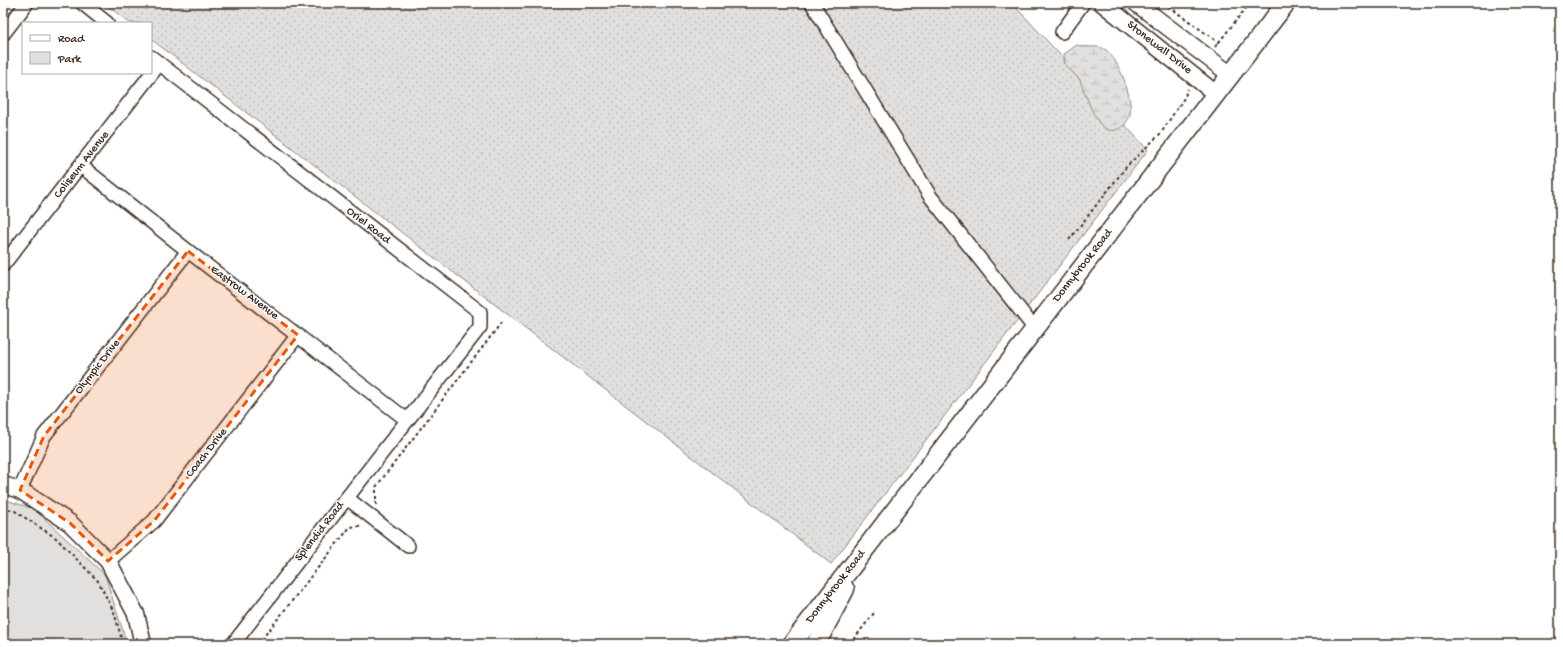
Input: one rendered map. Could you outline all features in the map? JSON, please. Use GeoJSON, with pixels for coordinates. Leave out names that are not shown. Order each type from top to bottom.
{"type":"FeatureCollection","features":[{"type":"Feature","properties":{"kind":"main road","name":"Donnybrook Road"},"geometry":{"type":"LineString","coordinates":[[792,644],[1286,3]]}},
{"type":"Feature","properties":{"kind":"main road","name":"Donnybrook Road"},"geometry":{"type":"LineString","coordinates":[[816,644],[880,529]]}},
{"type":"Feature","properties":{"kind":"street"},"geometry":{"type":"LineString","coordinates":[[3,34],[27,3]]}},
{"type":"Feature","properties":{"kind":"street"},"geometry":{"type":"LineString","coordinates":[[82,3],[106,22]]}},
{"type":"Feature","properties":{"kind":"street"},"geometry":{"type":"LineString","coordinates":[[812,3],[930,196],[1035,329]]}},
{"type":"Feature","properties":{"kind":"street"},"geometry":{"type":"LineString","coordinates":[[1062,32],[1083,3]]}},
{"type":"Feature","properties":{"kind":"street","name":"Stonewall Drive"},"geometry":{"type":"LineString","coordinates":[[1102,3],[1216,94]]}},
{"type":"Feature","properties":{"kind":"street","name":"Stonewall Drive"},"geometry":{"type":"LineString","coordinates":[[1136,3],[1231,75]]}},
{"type":"Feature","properties":{"kind":"street","name":"Oriel Road"},"geometry":{"type":"LineString","coordinates":[[155,61],[480,312],[480,327],[407,420]]}},
{"type":"Feature","properties":{"kind":"street","name":"Coliseum Avenue"},"geometry":{"type":"LineString","coordinates":[[3,265],[81,166],[146,74]]}},
{"type":"Feature","properties":{"kind":"street","name":"Eastrow Avenue"},"geometry":{"type":"LineString","coordinates":[[81,166],[188,251],[407,420]]}},
{"type":"Feature","properties":{"kind":"street","name":"Olympic Drive"},"geometry":{"type":"LineString","coordinates":[[20,490],[44,436],[188,251]]}},
{"type":"Feature","properties":{"kind":"street","name":"Coach Drive"},"geometry":{"type":"LineString","coordinates":[[108,561],[154,521],[298,336]]}},
{"type":"Feature","properties":{"kind":"street","name":"Splendid Road"},"geometry":{"type":"LineString","coordinates":[[233,644],[407,420]]}},
{"type":"Feature","properties":{"kind":"street"},"geometry":{"type":"LineString","coordinates":[[3,485],[20,490],[70,523],[108,561],[136,614],[143,644]]}},
{"type":"Feature","properties":{"kind":"street"},"geometry":{"type":"LineString","coordinates":[[347,498],[408,546]]}},
{"type":"Feature","properties":{"kind":"path"},"geometry":{"type":"LineString","coordinates":[[1164,3],[1219,43]]}},
{"type":"Feature","properties":{"kind":"path"},"geometry":{"type":"LineString","coordinates":[[1208,57],[1250,3]]}},
{"type":"Feature","properties":{"kind":"path"},"geometry":{"type":"LineString","coordinates":[[1069,240],[1127,166],[1161,133],[1184,98],[1194,76]]}},
{"type":"Feature","properties":{"kind":"path"},"geometry":{"type":"LineString","coordinates":[[258,644],[350,527],[359,526],[376,507],[376,486],[501,323]]}},
{"type":"Feature","properties":{"kind":"path"},"geometry":{"type":"LineString","coordinates":[[3,507],[15,511],[56,538],[98,581],[114,612],[123,644]]}},
{"type":"Feature","properties":{"kind":"path"},"geometry":{"type":"LineString","coordinates":[[850,644],[874,613]]}},
{"type":"Feature","properties":{"kind":"highlighted area"},"geometry":{"type":"Polygon","coordinates":[[[188,251],[298,335],[154,521],[108,561],[70,523],[20,490],[44,436],[188,251]]]}},
{"type":"Feature","properties":{"kind":"green space"},"geometry":{"type":"Polygon","coordinates":[[[104,3],[1012,3],[1148,150],[831,564],[152,40],[152,22],[129,22],[104,3]]]}},
{"type":"Feature","properties":{"kind":"green space"},"geometry":{"type":"Polygon","coordinates":[[[1077,45],[1103,48],[1116,62],[1127,89],[1130,107],[1129,118],[1120,128],[1115,130],[1107,130],[1103,127],[1092,111],[1079,78],[1065,65],[1064,54],[1077,45]]]}},
{"type":"Feature","properties":{"kind":"green space"},"geometry":{"type":"Polygon","coordinates":[[[3,499],[34,509],[105,575],[127,644],[3,644],[3,499]]]}}]}
